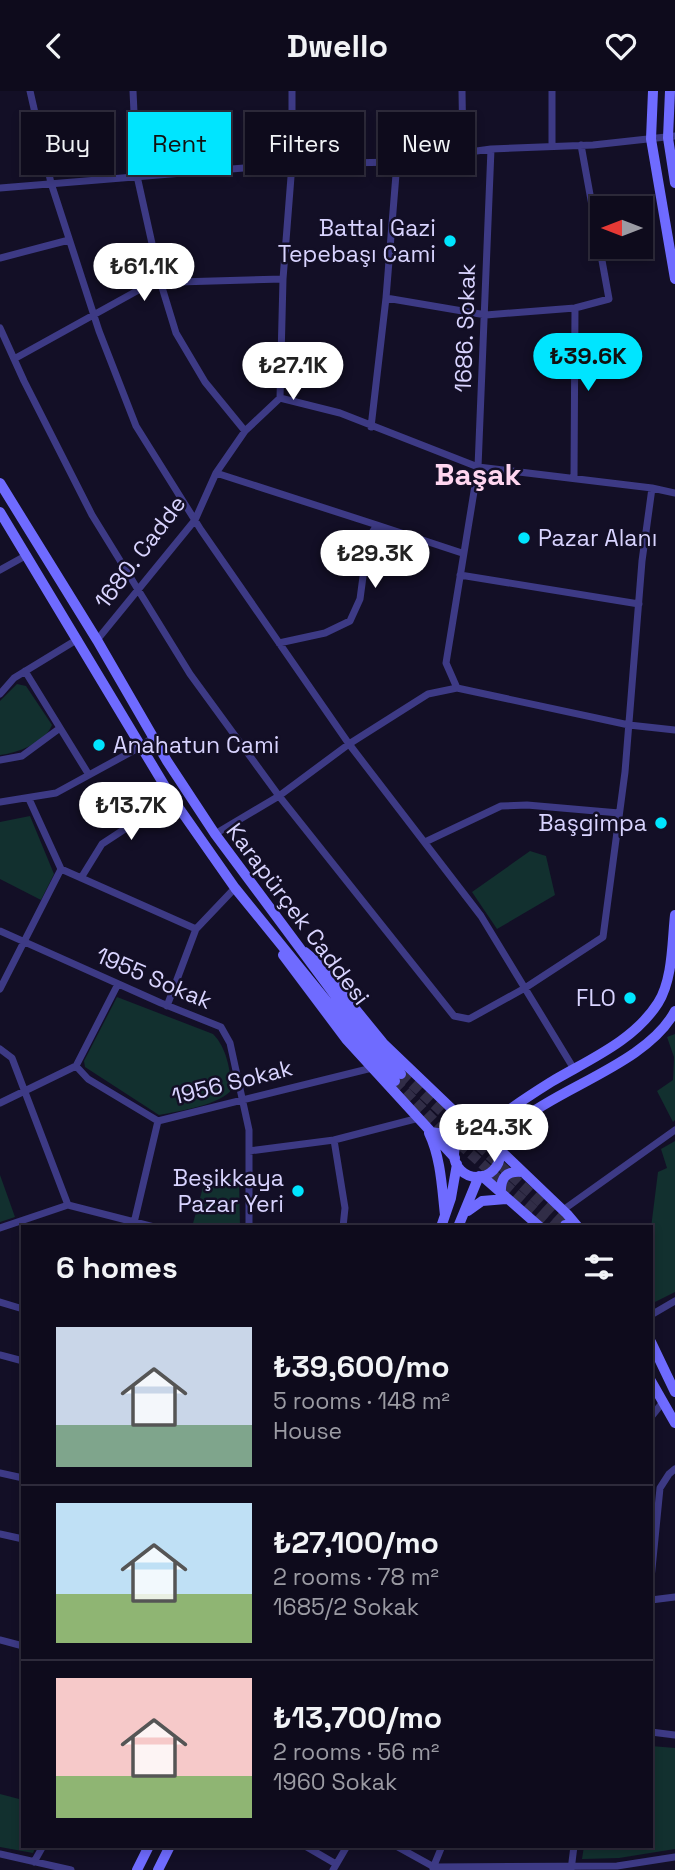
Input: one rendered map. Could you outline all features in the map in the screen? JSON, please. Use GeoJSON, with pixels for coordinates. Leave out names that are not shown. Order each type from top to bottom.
{"type":"FeatureCollection","features":[{"type":"Feature","properties":{"kind":"main road"},"geometry":{"type":"LineString","coordinates":[[653,91],[650,139],[675,279]]}},
{"type":"Feature","properties":{"kind":"main road"},"geometry":{"type":"LineString","coordinates":[[670,91],[675,183]]}},
{"type":"Feature","properties":{"kind":"main road","name":"Karapürçek Caddesi"},"geometry":{"type":"LineString","coordinates":[[0,483],[153,737],[215,834],[294,944],[398,1077],[355,1036],[235,888],[172,798],[0,512]]}},
{"type":"Feature","properties":{"kind":"main road"},"geometry":{"type":"LineString","coordinates":[[442,1225],[456,1161],[456,1145],[460,1139],[465,1134],[478,1131],[628,1035],[659,1002],[667,975],[675,915]]}},
{"type":"Feature","properties":{"kind":"main road"},"geometry":{"type":"LineString","coordinates":[[261,919],[310,994],[467,1174],[480,1176],[538,1225]]}},
{"type":"Feature","properties":{"kind":"main road"},"geometry":{"type":"LineString","coordinates":[[294,944],[317,961],[383,1043],[478,1131],[492,1136],[498,1146],[576,1225]]}},
{"type":"Feature","properties":{"kind":"main road"},"geometry":{"type":"LineString","coordinates":[[460,1222],[480,1176],[494,1169],[498,1163],[498,1146],[520,1120],[650,1042],[664,1029],[675,1013],[659,1002]]}},
{"type":"Feature","properties":{"kind":"main road"},"geometry":{"type":"LineString","coordinates":[[425,1125],[443,1133],[453,1127],[457,1112]]}},
{"type":"Feature","properties":{"kind":"main road"},"geometry":{"type":"LineString","coordinates":[[425,1125],[433,1142],[445,1216]]}},
{"type":"Feature","properties":{"kind":"main road"},"geometry":{"type":"LineString","coordinates":[[503,1197],[502,1178],[513,1171],[523,1172]]}},
{"type":"Feature","properties":{"kind":"main road"},"geometry":{"type":"LineString","coordinates":[[460,1222],[482,1201],[503,1197]]}},
{"type":"Feature","properties":{"kind":"main road"},"geometry":{"type":"LineString","coordinates":[[653,1346],[675,1392]]}},
{"type":"Feature","properties":{"kind":"main road"},"geometry":{"type":"LineString","coordinates":[[653,1357],[675,1392]]}},
{"type":"Feature","properties":{"kind":"main road"},"geometry":{"type":"LineString","coordinates":[[653,1384],[675,1423]]}},
{"type":"Feature","properties":{"kind":"main road"},"geometry":{"type":"LineString","coordinates":[[137,1870],[148,1848]]}},
{"type":"Feature","properties":{"kind":"main road"},"geometry":{"type":"LineString","coordinates":[[158,1870],[169,1848]]}},
{"type":"Feature","properties":{"kind":"street"},"geometry":{"type":"LineString","coordinates":[[30,91],[51,183],[69,240],[136,426],[195,520],[349,744],[481,916],[574,1069]]}},
{"type":"Feature","properties":{"kind":"street"},"geometry":{"type":"LineString","coordinates":[[132,91],[137,176],[161,284],[176,333],[205,382],[245,431]]}},
{"type":"Feature","properties":{"kind":"street"},"geometry":{"type":"LineString","coordinates":[[292,91],[292,112]]}},
{"type":"Feature","properties":{"kind":"street"},"geometry":{"type":"LineString","coordinates":[[462,91],[462,112]]}},
{"type":"Feature","properties":{"kind":"street"},"geometry":{"type":"LineString","coordinates":[[552,91],[552,146]]}},
{"type":"Feature","properties":{"kind":"street"},"geometry":{"type":"LineString","coordinates":[[475,151],[672,137]]}},
{"type":"Feature","properties":{"kind":"street"},"geometry":{"type":"LineString","coordinates":[[386,298],[486,315],[575,308],[610,299],[581,145]]}},
{"type":"Feature","properties":{"kind":"street","name":"1686. Sokak"},"geometry":{"type":"LineString","coordinates":[[457,688],[446,663],[478,467],[491,149]]}},
{"type":"Feature","properties":{"kind":"street"},"geometry":{"type":"LineString","coordinates":[[0,188],[245,168]]}},
{"type":"Feature","properties":{"kind":"street"},"geometry":{"type":"LineString","coordinates":[[291,175],[283,279],[280,398],[340,413],[478,467],[675,493]]}},
{"type":"Feature","properties":{"kind":"street"},"geometry":{"type":"LineString","coordinates":[[371,427],[386,298],[396,175]]}},
{"type":"Feature","properties":{"kind":"street"},"geometry":{"type":"LineString","coordinates":[[0,258],[69,240]]}},
{"type":"Feature","properties":{"kind":"street"},"geometry":{"type":"LineString","coordinates":[[14,359],[144,287],[178,282],[283,279]]}},
{"type":"Feature","properties":{"kind":"street"},"geometry":{"type":"LineString","coordinates":[[574,478],[575,308]]}},
{"type":"Feature","properties":{"kind":"street"},"geometry":{"type":"LineString","coordinates":[[0,328],[92,515],[190,674],[279,796],[454,1016],[469,1019],[525,988],[603,937],[629,725],[652,488]]}},
{"type":"Feature","properties":{"kind":"street","name":"1680. Cadde"},"geometry":{"type":"LineString","coordinates":[[97,640],[195,520],[216,473],[245,431],[280,398]]}},
{"type":"Feature","properties":{"kind":"street"},"geometry":{"type":"LineString","coordinates":[[216,473],[462,553]]}},
{"type":"Feature","properties":{"kind":"street"},"geometry":{"type":"LineString","coordinates":[[279,643],[325,633],[350,621],[360,599],[368,540],[377,525]]}},
{"type":"Feature","properties":{"kind":"street"},"geometry":{"type":"LineString","coordinates":[[0,570],[27,555]]}},
{"type":"Feature","properties":{"kind":"street"},"geometry":{"type":"LineString","coordinates":[[460,575],[639,604]]}},
{"type":"Feature","properties":{"kind":"street"},"geometry":{"type":"LineString","coordinates":[[0,694],[14,678],[78,639]]}},
{"type":"Feature","properties":{"kind":"street"},"geometry":{"type":"LineString","coordinates":[[25,671],[89,775]]}},
{"type":"Feature","properties":{"kind":"street"},"geometry":{"type":"LineString","coordinates":[[215,834],[279,796],[349,744],[428,694],[457,688],[629,725],[675,730]]}},
{"type":"Feature","properties":{"kind":"street"},"geometry":{"type":"LineString","coordinates":[[0,761],[22,756],[60,728]]}},
{"type":"Feature","properties":{"kind":"street"},"geometry":{"type":"LineString","coordinates":[[0,802],[56,793],[142,746],[153,737]]}},
{"type":"Feature","properties":{"kind":"street"},"geometry":{"type":"LineString","coordinates":[[82,878],[102,844],[172,798]]}},
{"type":"Feature","properties":{"kind":"street"},"geometry":{"type":"LineString","coordinates":[[29,799],[61,869],[196,929]]}},
{"type":"Feature","properties":{"kind":"street"},"geometry":{"type":"LineString","coordinates":[[425,842],[500,806],[527,805],[619,813]]}},
{"type":"Feature","properties":{"kind":"street"},"geometry":{"type":"LineString","coordinates":[[0,989],[61,869]]}},
{"type":"Feature","properties":{"kind":"street"},"geometry":{"type":"LineString","coordinates":[[167,1006],[196,929],[235,888]]}},
{"type":"Feature","properties":{"kind":"street","name":"1955 Sokak"},"geometry":{"type":"LineString","coordinates":[[0,931],[167,1006],[221,1027],[230,1043],[249,1130],[249,1225]]}},
{"type":"Feature","properties":{"kind":"street"},"geometry":{"type":"LineString","coordinates":[[0,1103],[76,1066],[118,984]]}},
{"type":"Feature","properties":{"kind":"street"},"geometry":{"type":"LineString","coordinates":[[0,1049],[12,1058],[68,1205]]}},
{"type":"Feature","properties":{"kind":"street","name":"1956 Sokak"},"geometry":{"type":"LineString","coordinates":[[76,1066],[88,1079],[158,1121],[372,1068]]}},
{"type":"Feature","properties":{"kind":"street"},"geometry":{"type":"LineString","coordinates":[[0,1228],[68,1205],[134,1224],[158,1121]]}},
{"type":"Feature","properties":{"kind":"street"},"geometry":{"type":"LineString","coordinates":[[249,1151],[425,1125]]}},
{"type":"Feature","properties":{"kind":"street"},"geometry":{"type":"LineString","coordinates":[[563,1210],[675,1130]]}},
{"type":"Feature","properties":{"kind":"street"},"geometry":{"type":"LineString","coordinates":[[334,1140],[345,1207],[343,1225]]}},
{"type":"Feature","properties":{"kind":"street"},"geometry":{"type":"LineString","coordinates":[[653,1314],[675,1301]]}},
{"type":"Feature","properties":{"kind":"street"},"geometry":{"type":"LineString","coordinates":[[0,1302],[21,1307]]}},
{"type":"Feature","properties":{"kind":"street"},"geometry":{"type":"LineString","coordinates":[[0,1355],[21,1360]]}},
{"type":"Feature","properties":{"kind":"street"},"geometry":{"type":"LineString","coordinates":[[653,1414],[663,1402]]}},
{"type":"Feature","properties":{"kind":"street"},"geometry":{"type":"LineString","coordinates":[[653,1559],[660,1488],[675,1469]]}},
{"type":"Feature","properties":{"kind":"street"},"geometry":{"type":"LineString","coordinates":[[0,1473],[21,1478]]}},
{"type":"Feature","properties":{"kind":"street"},"geometry":{"type":"LineString","coordinates":[[0,1534],[21,1539]]}},
{"type":"Feature","properties":{"kind":"street"},"geometry":{"type":"LineString","coordinates":[[653,1600],[675,1597]]}},
{"type":"Feature","properties":{"kind":"street"},"geometry":{"type":"LineString","coordinates":[[0,1640],[21,1645]]}},
{"type":"Feature","properties":{"kind":"street"},"geometry":{"type":"LineString","coordinates":[[653,1732],[675,1735]]}},
{"type":"Feature","properties":{"kind":"street"},"geometry":{"type":"LineString","coordinates":[[34,1862],[42,1848]]}},
{"type":"Feature","properties":{"kind":"street"},"geometry":{"type":"LineString","coordinates":[[308,1848],[335,1867],[346,1848]]}},
{"type":"Feature","properties":{"kind":"street"},"geometry":{"type":"LineString","coordinates":[[399,1848],[433,1869],[616,1868],[675,1857]]}},
{"type":"Feature","properties":{"kind":"street"},"geometry":{"type":"LineString","coordinates":[[433,1869],[441,1848]]}},
{"type":"Feature","properties":{"kind":"street"},"geometry":{"type":"LineString","coordinates":[[571,1868],[574,1848]]}},
{"type":"Feature","properties":{"kind":"street"},"geometry":{"type":"LineString","coordinates":[[0,1854],[71,1870]]}},
{"type":"Feature","properties":{"kind":"street"},"geometry":{"type":"LineString","coordinates":[[657,1860],[660,1870]]}},
{"type":"Feature","properties":{"kind":"green space"},"geometry":{"type":"Polygon","coordinates":[[[17,684],[26,686],[52,725],[37,742],[0,755],[0,701],[17,684]]]}},
{"type":"Feature","properties":{"kind":"green space"},"geometry":{"type":"Polygon","coordinates":[[[30,816],[54,874],[41,900],[0,879],[0,822],[30,816]]]}},
{"type":"Feature","properties":{"kind":"green space"},"geometry":{"type":"Polygon","coordinates":[[[530,851],[546,856],[555,895],[497,929],[472,892],[530,851]]]}},
{"type":"Feature","properties":{"kind":"green space"},"geometry":{"type":"Polygon","coordinates":[[[117,997],[213,1034],[225,1053],[229,1067],[232,1089],[227,1095],[209,1103],[159,1115],[85,1067],[84,1061],[117,997]]]}},
{"type":"Feature","properties":{"kind":"green space"},"geometry":{"type":"Polygon","coordinates":[[[675,1034],[673,1122],[657,1091],[673,1080],[674,1057],[667,1037],[675,1034]]]}},
{"type":"Feature","properties":{"kind":"green space"},"geometry":{"type":"Polygon","coordinates":[[[675,1141],[675,1292],[653,1303],[651,1225],[658,1172],[667,1168],[661,1149],[675,1141]]]}},
{"type":"Feature","properties":{"kind":"green space"},"geometry":{"type":"Polygon","coordinates":[[[0,1175],[15,1217],[0,1222],[0,1175]]]}},
{"type":"Feature","properties":{"kind":"green space"},"geometry":{"type":"Polygon","coordinates":[[[239,1178],[240,1225],[193,1225],[205,1180],[239,1178]]]}},
{"type":"Feature","properties":{"kind":"green space"},"geometry":{"type":"Polygon","coordinates":[[[653,1746],[675,1748],[675,1849],[619,1858],[582,1859],[584,1848],[653,1848],[653,1746]]]}},
{"type":"Feature","properties":{"kind":"green space"},"geometry":{"type":"Polygon","coordinates":[[[0,1794],[21,1799],[21,1848],[35,1848],[33,1853],[0,1847],[0,1794]]]}},
{"type":"Feature","properties":{"kind":"tunnel"},"geometry":{"type":"LineString","coordinates":[[401,1074],[565,1225]]}},
{"type":"Feature","properties":{"kind":"tunnel"},"geometry":{"type":"LineString","coordinates":[[395,1081],[437,1124],[551,1225]]}},
{"type":"Feature","properties":{"kind":"place","name":"Battal Gazi Tepebaşı Cami"},"geometry":{"type":"Point","coordinates":[450,241]}},
{"type":"Feature","properties":{"kind":"place","name":"Pazar Alanı"},"geometry":{"type":"Point","coordinates":[524,538]}},
{"type":"Feature","properties":{"kind":"place","name":"Anahatun Cami"},"geometry":{"type":"Point","coordinates":[99,745]}},
{"type":"Feature","properties":{"kind":"place","name":"Başgimpa"},"geometry":{"type":"Point","coordinates":[661,823]}},
{"type":"Feature","properties":{"kind":"place","name":"FLO"},"geometry":{"type":"Point","coordinates":[630,998]}},
{"type":"Feature","properties":{"kind":"place","name":"Beşikkaya Pazar Yeri"},"geometry":{"type":"Point","coordinates":[298,1191]}},
{"type":"Feature","properties":{"kind":"district","name":"Başak"},"geometry":{"type":"Point","coordinates":[478,474]}}]}
